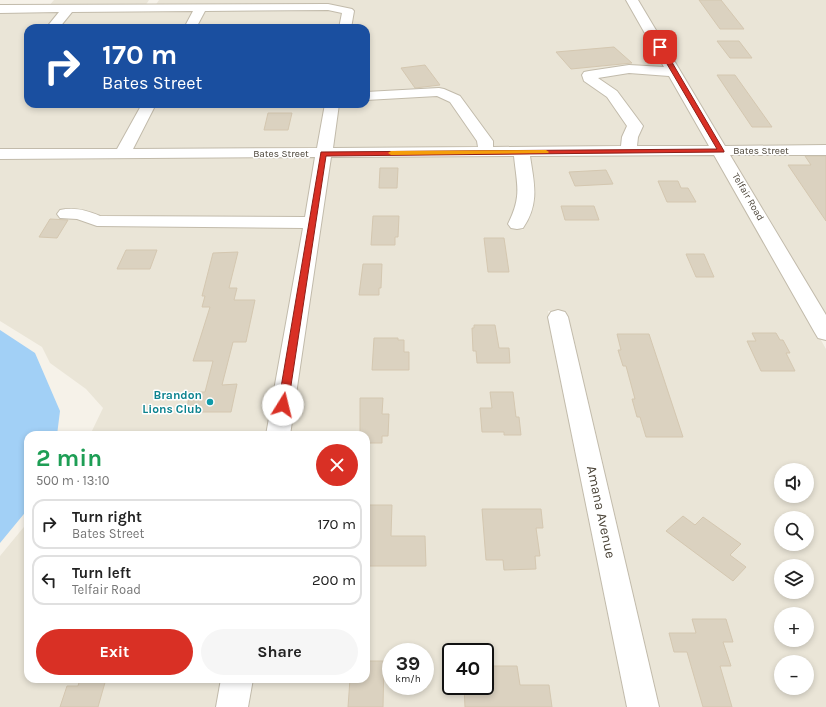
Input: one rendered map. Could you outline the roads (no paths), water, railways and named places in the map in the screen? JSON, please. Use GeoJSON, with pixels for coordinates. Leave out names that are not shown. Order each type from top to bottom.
{"type":"FeatureCollection","features":[{"type":"Feature","properties":{"kind":"street","name":"Telfair Road"},"geometry":{"type":"LineString","coordinates":[[632,0],[826,333]]}},
{"type":"Feature","properties":{"kind":"street"},"geometry":{"type":"LineString","coordinates":[[0,9],[69,8],[151,4],[201,8],[328,7],[348,11],[346,24]]}},
{"type":"Feature","properties":{"kind":"street"},"geometry":{"type":"LineString","coordinates":[[55,24],[69,8]]}},
{"type":"Feature","properties":{"kind":"street"},"geometry":{"type":"LineString","coordinates":[[192,24],[201,8]]}},
{"type":"Feature","properties":{"kind":"street"},"geometry":{"type":"LineString","coordinates":[[628,151],[630,137],[635,126],[612,94],[589,78],[589,75],[629,69],[675,72]]}},
{"type":"Feature","properties":{"kind":"street"},"geometry":{"type":"LineString","coordinates":[[370,96],[440,92],[455,99],[486,141],[486,152]]}},
{"type":"Feature","properties":{"kind":"street"},"geometry":{"type":"LineString","coordinates":[[122,154],[147,108]]}},
{"type":"Feature","properties":{"kind":"street"},"geometry":{"type":"LineString","coordinates":[[279,431],[331,108]]}},
{"type":"Feature","properties":{"kind":"street","name":"Bates Street"},"geometry":{"type":"LineString","coordinates":[[0,154],[323,154],[826,150]]}},
{"type":"Feature","properties":{"kind":"street"},"geometry":{"type":"LineString","coordinates":[[518,224],[524,210],[527,196],[521,152]]}},
{"type":"Feature","properties":{"kind":"street"},"geometry":{"type":"LineString","coordinates":[[66,214],[80,214],[98,221],[313,223]]}},
{"type":"Feature","properties":{"kind":"street","name":"Amana Avenue"},"geometry":{"type":"LineString","coordinates":[[558,317],[643,707]]}},
{"type":"Feature","properties":{"kind":"street"},"geometry":{"type":"LineString","coordinates":[[232,707],[236,683]]}},
{"type":"Feature","properties":{"kind":"water"},"geometry":{"type":"Polygon","coordinates":[[[0,330],[35,353],[60,411],[58,431],[24,431],[24,514],[0,543],[0,330]]]}},
{"type":"Feature","properties":{"kind":"place","name":"Brandon Lions Club"},"geometry":{"type":"Point","coordinates":[210,402]}}]}
